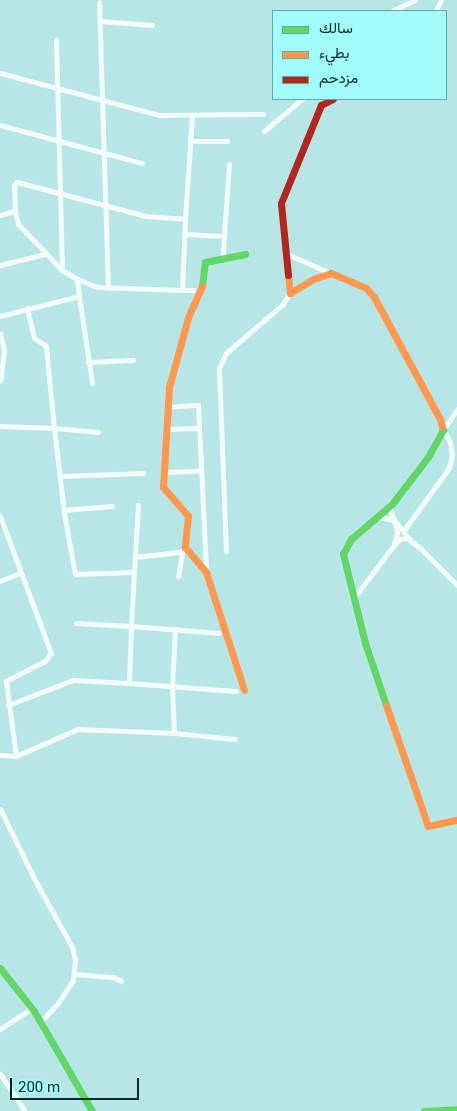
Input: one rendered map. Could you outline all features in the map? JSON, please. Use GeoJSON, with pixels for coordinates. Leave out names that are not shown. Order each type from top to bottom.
{"type":"FeatureCollection","features":[{"type":"Feature","properties":{"kind":"main road"},"geometry":{"type":"LineString","coordinates":[[331,100],[321,105],[281,202],[290,293],[312,279],[331,273],[358,283],[374,297],[440,419],[443,430],[428,457],[389,507],[351,539],[343,554],[365,644],[428,826],[457,820]]}},
{"type":"Feature","properties":{"kind":"main road"},"geometry":{"type":"LineString","coordinates":[[244,690],[206,572],[185,547],[188,516],[163,487],[169,387],[188,318],[201,290],[205,262],[245,254]]}},
{"type":"Feature","properties":{"kind":"main road"},"geometry":{"type":"LineString","coordinates":[[0,968],[32,1008],[92,1111]]}},
{"type":"Feature","properties":{"kind":"main road"},"geometry":{"type":"LineString","coordinates":[[424,1111],[457,1109]]}},
{"type":"Feature","properties":{"kind":"street"},"geometry":{"type":"LineString","coordinates":[[394,10],[415,0]]}},
{"type":"Feature","properties":{"kind":"street"},"geometry":{"type":"LineString","coordinates":[[99,2],[108,288]]}},
{"type":"Feature","properties":{"kind":"street"},"geometry":{"type":"LineString","coordinates":[[100,21],[152,25]]}},
{"type":"Feature","properties":{"kind":"street"},"geometry":{"type":"LineString","coordinates":[[56,40],[62,270]]}},
{"type":"Feature","properties":{"kind":"street"},"geometry":{"type":"LineString","coordinates":[[0,73],[152,114],[192,116],[263,114]]}},
{"type":"Feature","properties":{"kind":"street"},"geometry":{"type":"LineString","coordinates":[[264,131],[301,100]]}},
{"type":"Feature","properties":{"kind":"street"},"geometry":{"type":"LineString","coordinates":[[182,290],[192,116]]}},
{"type":"Feature","properties":{"kind":"street"},"geometry":{"type":"LineString","coordinates":[[0,125],[103,151],[142,163]]}},
{"type":"Feature","properties":{"kind":"street"},"geometry":{"type":"LineString","coordinates":[[190,141],[227,141]]}},
{"type":"Feature","properties":{"kind":"street"},"geometry":{"type":"LineString","coordinates":[[223,254],[229,164]]}},
{"type":"Feature","properties":{"kind":"street"},"geometry":{"type":"LineString","coordinates":[[185,219],[146,216],[60,192],[17,182],[14,185],[15,211],[18,224],[62,270],[77,279],[108,288],[193,290]]}},
{"type":"Feature","properties":{"kind":"street"},"geometry":{"type":"LineString","coordinates":[[0,214],[15,211]]}},
{"type":"Feature","properties":{"kind":"street"},"geometry":{"type":"LineString","coordinates":[[185,234],[224,236]]}},
{"type":"Feature","properties":{"kind":"street"},"geometry":{"type":"LineString","coordinates":[[0,265],[45,254]]}},
{"type":"Feature","properties":{"kind":"street"},"geometry":{"type":"LineString","coordinates":[[287,254],[331,273]]}},
{"type":"Feature","properties":{"kind":"street"},"geometry":{"type":"LineString","coordinates":[[77,279],[92,383]]}},
{"type":"Feature","properties":{"kind":"street"},"geometry":{"type":"LineString","coordinates":[[226,551],[219,368],[226,354],[283,304],[290,293]]}},
{"type":"Feature","properties":{"kind":"street"},"geometry":{"type":"LineString","coordinates":[[0,316],[79,296]]}},
{"type":"Feature","properties":{"kind":"street"},"geometry":{"type":"LineString","coordinates":[[28,308],[34,338],[46,346],[64,510],[76,574],[134,572]]}},
{"type":"Feature","properties":{"kind":"street"},"geometry":{"type":"LineString","coordinates":[[0,333],[4,350],[0,381]]}},
{"type":"Feature","properties":{"kind":"street"},"geometry":{"type":"LineString","coordinates":[[88,362],[133,360]]}},
{"type":"Feature","properties":{"kind":"street"},"geometry":{"type":"LineString","coordinates":[[167,407],[198,405],[206,572]]}},
{"type":"Feature","properties":{"kind":"street"},"geometry":{"type":"LineString","coordinates":[[404,530],[449,468],[452,455],[450,442],[443,430],[457,409]]}},
{"type":"Feature","properties":{"kind":"street"},"geometry":{"type":"LineString","coordinates":[[0,426],[98,432]]}},
{"type":"Feature","properties":{"kind":"street"},"geometry":{"type":"LineString","coordinates":[[166,429],[199,428]]}},
{"type":"Feature","properties":{"kind":"street"},"geometry":{"type":"LineString","coordinates":[[164,472],[201,470]]}},
{"type":"Feature","properties":{"kind":"street"},"geometry":{"type":"LineString","coordinates":[[61,476],[143,473]]}},
{"type":"Feature","properties":{"kind":"street"},"geometry":{"type":"LineString","coordinates":[[129,683],[138,505]]}},
{"type":"Feature","properties":{"kind":"street"},"geometry":{"type":"LineString","coordinates":[[64,510],[112,506]]}},
{"type":"Feature","properties":{"kind":"street"},"geometry":{"type":"LineString","coordinates":[[389,507],[397,532],[393,547]]}},
{"type":"Feature","properties":{"kind":"street"},"geometry":{"type":"LineString","coordinates":[[378,517],[394,520],[404,530],[410,540],[457,585]]}},
{"type":"Feature","properties":{"kind":"street"},"geometry":{"type":"LineString","coordinates":[[0,518],[51,653],[45,661],[6,682],[16,756]]}},
{"type":"Feature","properties":{"kind":"street"},"geometry":{"type":"LineString","coordinates":[[353,600],[400,539],[407,538],[410,540]]}},
{"type":"Feature","properties":{"kind":"street"},"geometry":{"type":"LineString","coordinates":[[135,557],[182,553],[178,577]]}},
{"type":"Feature","properties":{"kind":"street"},"geometry":{"type":"LineString","coordinates":[[0,581],[20,573]]}},
{"type":"Feature","properties":{"kind":"street"},"geometry":{"type":"LineString","coordinates":[[76,624],[218,633]]}},
{"type":"Feature","properties":{"kind":"street"},"geometry":{"type":"LineString","coordinates":[[174,733],[172,686],[175,629]]}},
{"type":"Feature","properties":{"kind":"street"},"geometry":{"type":"LineString","coordinates":[[8,705],[73,680],[236,691]]}},
{"type":"Feature","properties":{"kind":"street"},"geometry":{"type":"LineString","coordinates":[[0,755],[16,756],[78,729],[174,733],[235,739]]}},
{"type":"Feature","properties":{"kind":"street"},"geometry":{"type":"LineString","coordinates":[[0,809],[37,884],[72,947],[76,960],[73,980],[58,1003],[40,1022]]}},
{"type":"Feature","properties":{"kind":"street"},"geometry":{"type":"LineString","coordinates":[[75,974],[113,976],[121,981]]}},
{"type":"Feature","properties":{"kind":"street"},"geometry":{"type":"LineString","coordinates":[[0,1029],[32,1008]]}},
{"type":"Feature","properties":{"kind":"street"},"geometry":{"type":"LineString","coordinates":[[0,1074],[25,1111]]}},
{"type":"Feature","properties":{"kind":"traffic: fast"},"geometry":{"type":"LineString","coordinates":[[202,286],[205,262],[245,254]]}},
{"type":"Feature","properties":{"kind":"traffic: fast"},"geometry":{"type":"LineString","coordinates":[[386,705],[365,643],[343,554],[351,539],[392,504],[428,457],[443,430],[442,427]]}},
{"type":"Feature","properties":{"kind":"traffic: fast"},"geometry":{"type":"LineString","coordinates":[[0,968],[34,1011],[92,1111]]}},
{"type":"Feature","properties":{"kind":"traffic: fast"},"geometry":{"type":"LineString","coordinates":[[424,1111],[457,1109]]}},
{"type":"Feature","properties":{"kind":"traffic: slow"},"geometry":{"type":"LineString","coordinates":[[288,275],[290,293],[313,279],[331,273],[366,288],[374,297],[440,419],[442,427]]}},
{"type":"Feature","properties":{"kind":"traffic: slow"},"geometry":{"type":"LineString","coordinates":[[202,286],[188,318],[169,387],[163,487],[188,516],[185,547],[206,572],[244,690]]}},
{"type":"Feature","properties":{"kind":"traffic: slow"},"geometry":{"type":"LineString","coordinates":[[386,705],[428,826],[457,820]]}},
{"type":"Feature","properties":{"kind":"traffic: jam"},"geometry":{"type":"LineString","coordinates":[[288,275],[281,203],[321,105],[331,100]]}}]}
